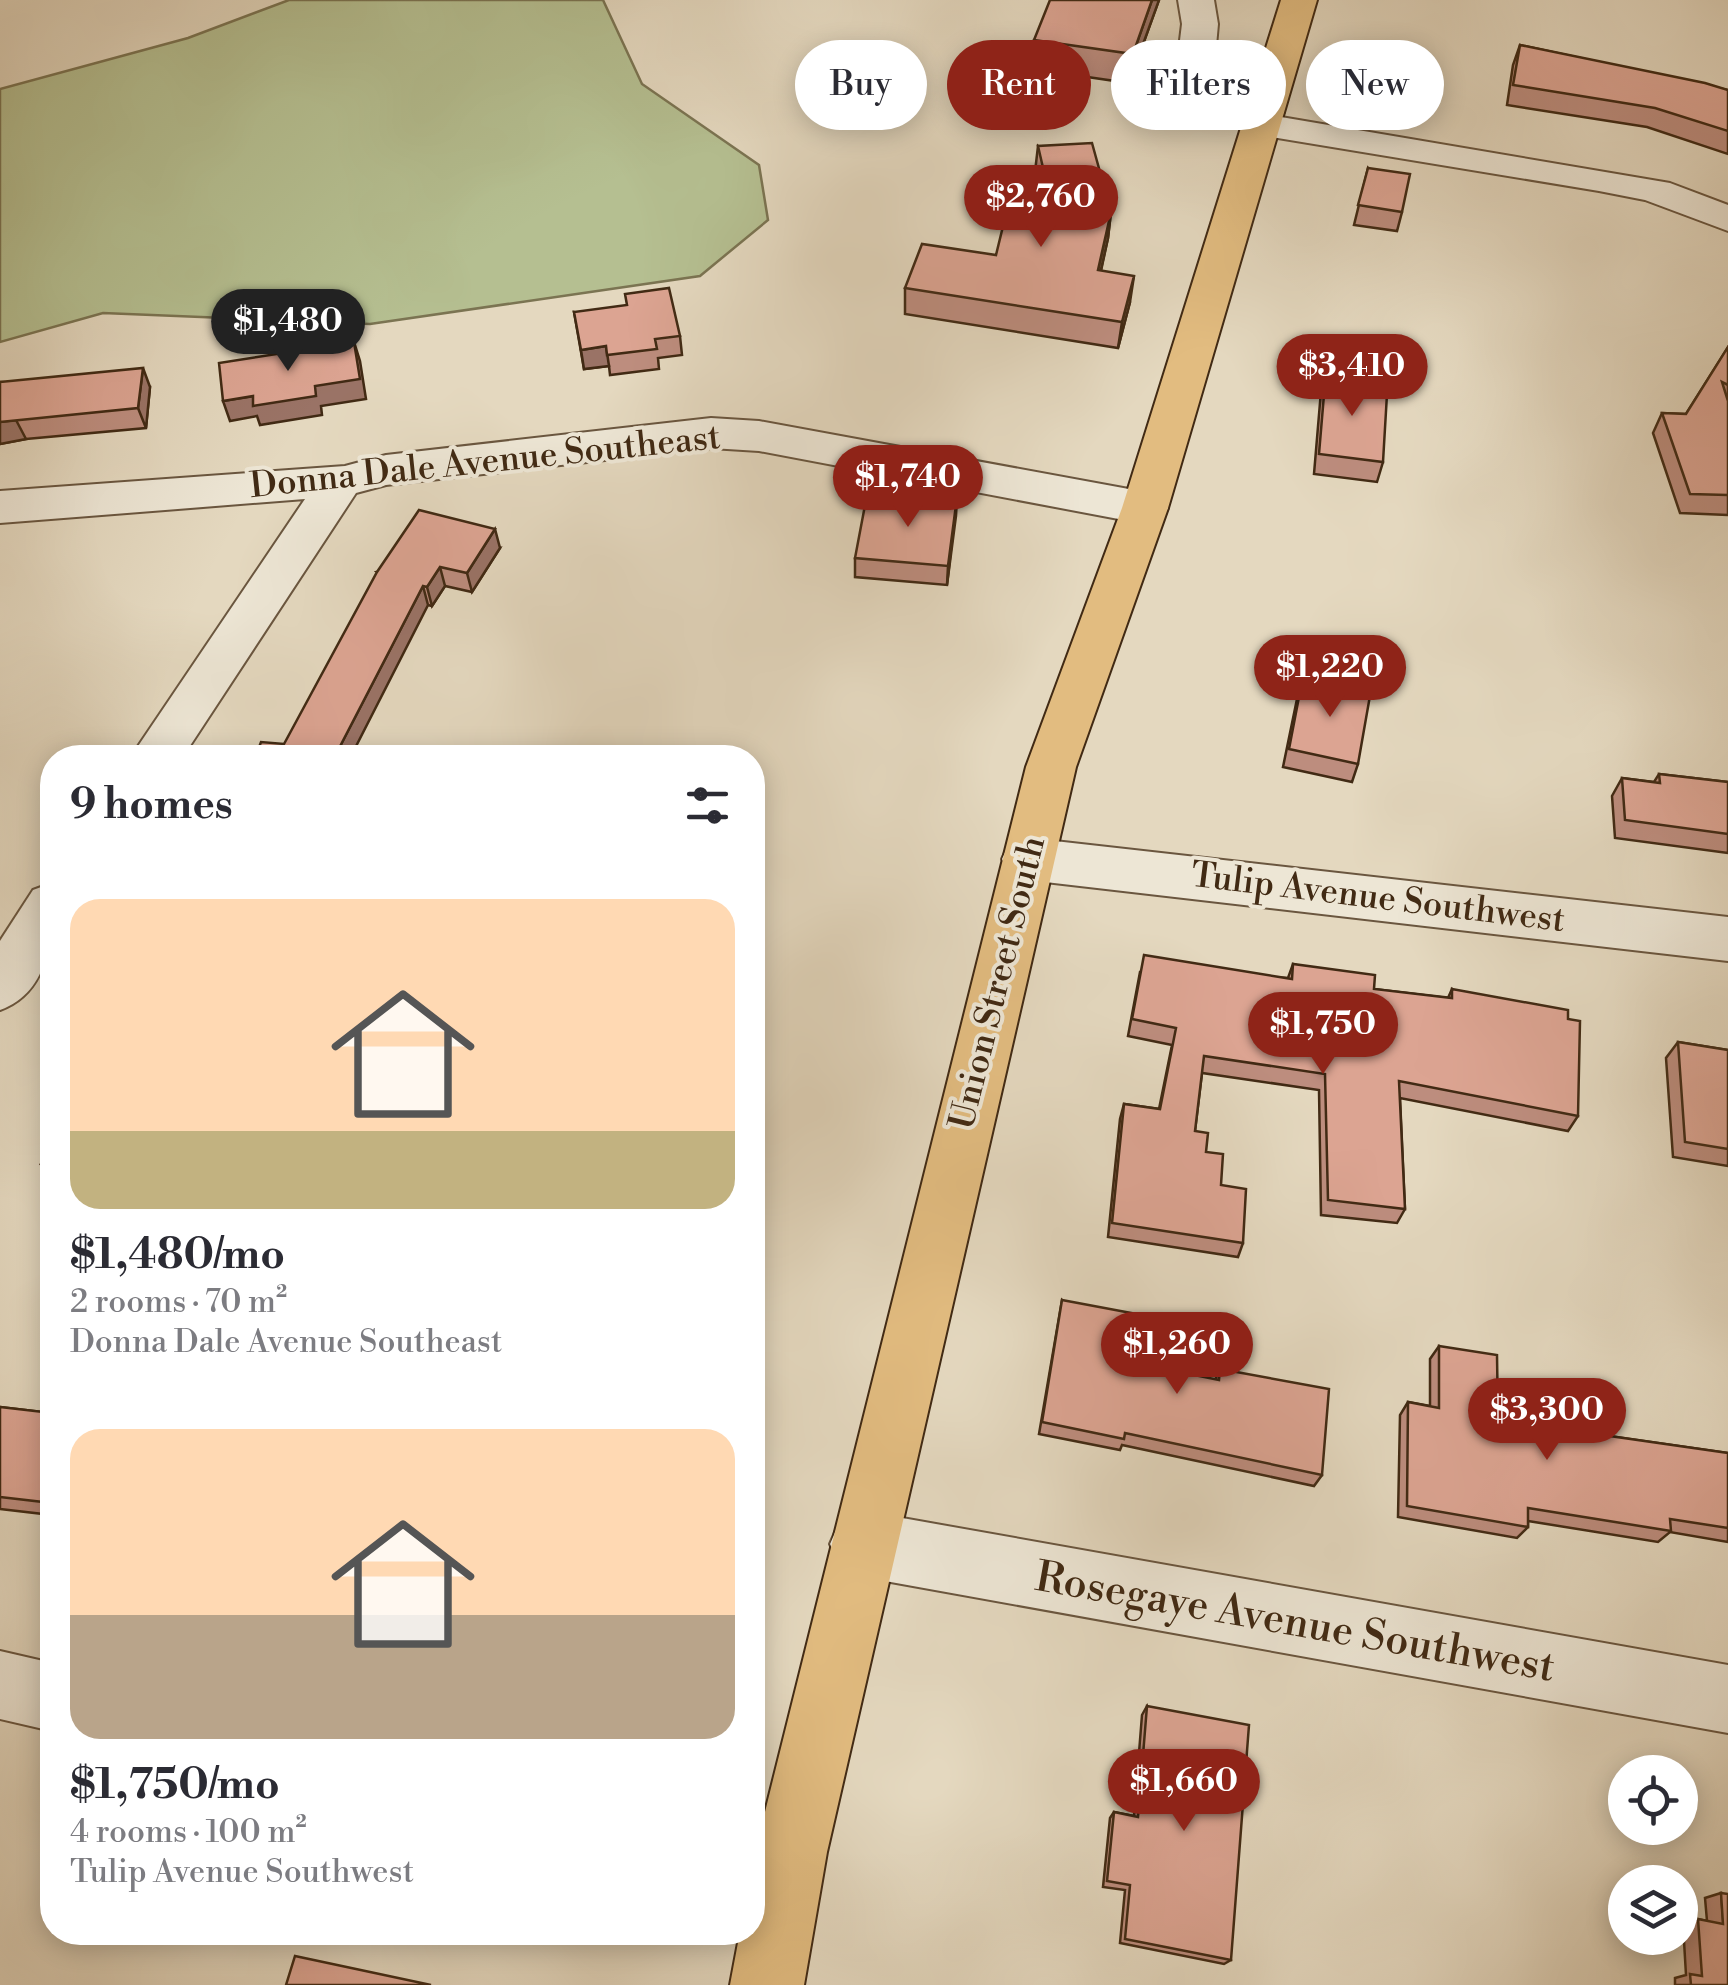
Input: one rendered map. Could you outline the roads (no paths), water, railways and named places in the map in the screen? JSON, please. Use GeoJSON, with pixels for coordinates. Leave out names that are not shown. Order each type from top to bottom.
{"type":"FeatureCollection","features":[{"type":"Feature","properties":{"kind":"main road","name":"Union Street South"},"geometry":{"type":"LineString","coordinates":[[1286,43],[1299,0]]}},
{"type":"Feature","properties":{"kind":"main road","name":"Union Street South"},"geometry":{"type":"LineString","coordinates":[[767,1985],[772,1848],[862,1544],[1051,768],[1145,508],[1260,130]]}},
{"type":"Feature","properties":{"kind":"street"},"geometry":{"type":"LineString","coordinates":[[1196,0],[1198,40]]}},
{"type":"Feature","properties":{"kind":"street"},"geometry":{"type":"LineString","coordinates":[[1286,123],[1656,191],[1728,219]]}},
{"type":"Feature","properties":{"kind":"street","name":"Donna Dale Avenue Southeast"},"geometry":{"type":"LineString","coordinates":[[0,507],[341,481],[386,470],[711,432],[759,436],[1145,508]]}},
{"type":"Feature","properties":{"kind":"street"},"geometry":{"type":"LineString","coordinates":[[163,745],[341,481]]}},
{"type":"Feature","properties":{"kind":"street","name":"Tulip Avenue Southwest"},"geometry":{"type":"LineString","coordinates":[[1028,859],[1728,939]]}},
{"type":"Feature","properties":{"kind":"street"},"geometry":{"type":"LineString","coordinates":[[0,986],[40,924]]}},
{"type":"Feature","properties":{"kind":"street","name":"Rosegaye Avenue Southwest"},"geometry":{"type":"LineString","coordinates":[[862,1544],[1728,1698]]}},
{"type":"Feature","properties":{"kind":"street"},"geometry":{"type":"LineString","coordinates":[[0,1685],[40,1694]]}}]}
